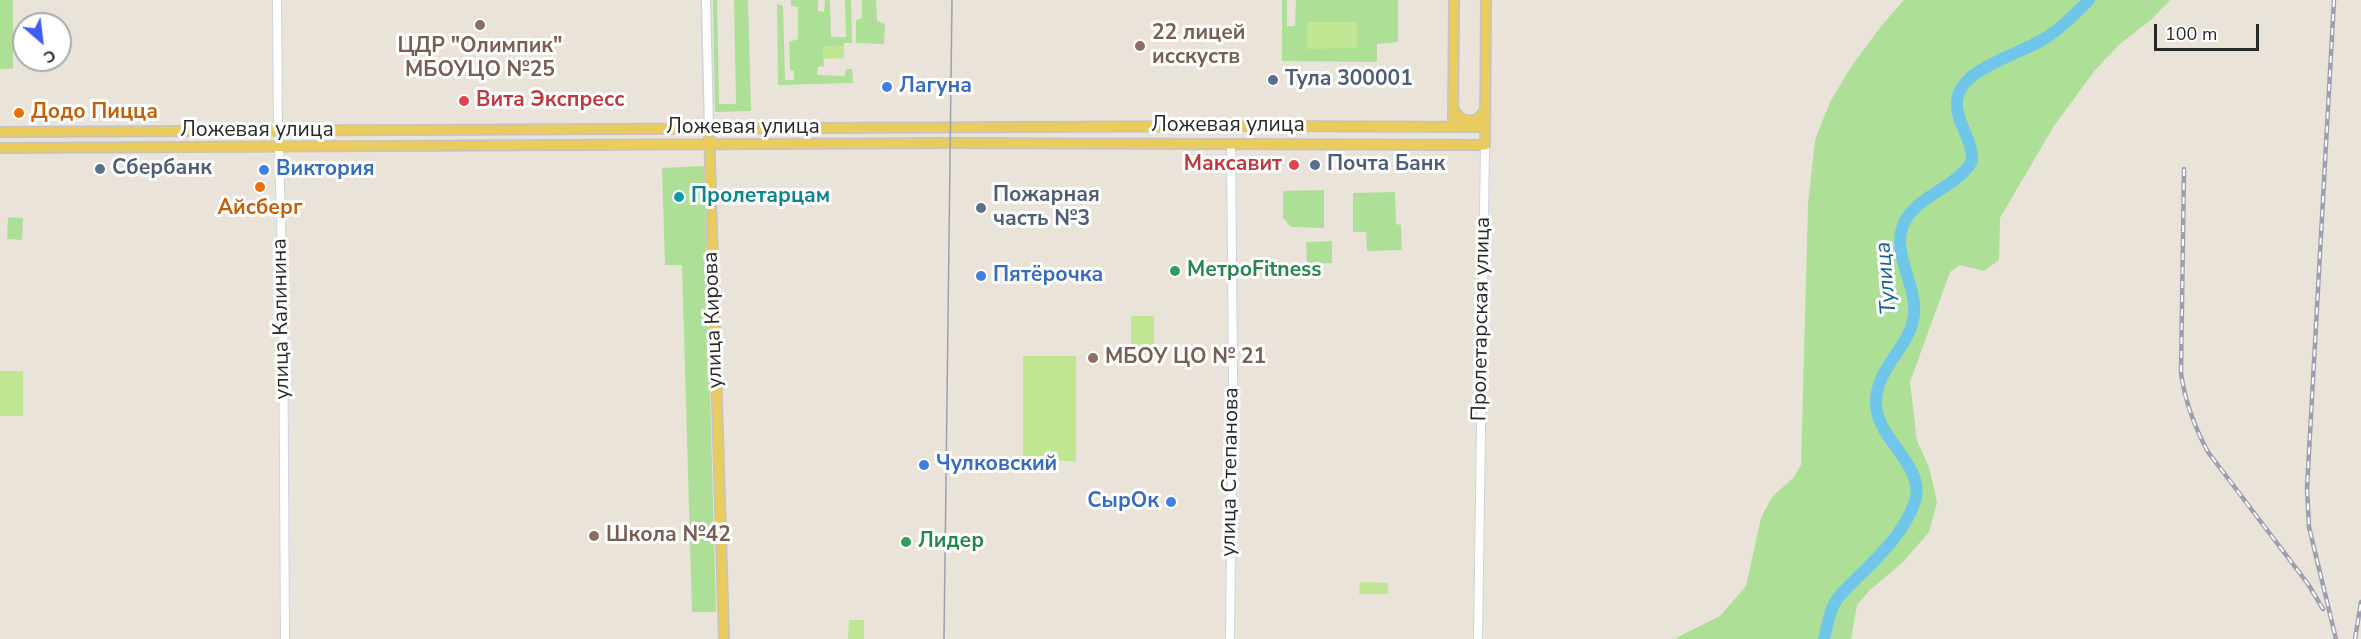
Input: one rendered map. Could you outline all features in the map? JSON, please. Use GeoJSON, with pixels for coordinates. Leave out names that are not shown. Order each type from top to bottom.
{"type":"FeatureCollection","features":[{"type":"Feature","properties":{"kind":"main road","name":"улица Кирова"},"geometry":{"type":"LineString","coordinates":[[706,0],[724,639]]}},
{"type":"Feature","properties":{"kind":"main road"},"geometry":{"type":"LineString","coordinates":[[1453,127],[1454,0]]}},
{"type":"Feature","properties":{"kind":"main road","name":"Пролетарская улица"},"geometry":{"type":"LineString","coordinates":[[1485,145],[1486,0]]}},
{"type":"Feature","properties":{"kind":"main road"},"geometry":{"type":"LineString","coordinates":[[1453,108],[1465,121],[1478,119],[1485,109]]}},
{"type":"Feature","properties":{"kind":"main road","name":"Ложевая улица"},"geometry":{"type":"LineString","coordinates":[[0,132],[1068,126],[1485,127]]}},
{"type":"Feature","properties":{"kind":"main road"},"geometry":{"type":"LineString","coordinates":[[1068,126],[1068,143]]}},
{"type":"Feature","properties":{"kind":"main road","name":"улица Степанова"},"geometry":{"type":"LineString","coordinates":[[1231,126],[1231,144]]}},
{"type":"Feature","properties":{"kind":"main road","name":"улица Калинина"},"geometry":{"type":"LineString","coordinates":[[278,131],[279,146]]}},
{"type":"Feature","properties":{"kind":"main road","name":"Ложевая улица"},"geometry":{"type":"LineString","coordinates":[[0,148],[1068,143],[1485,145]]}},
{"type":"Feature","properties":{"kind":"street","name":"улица Калинина"},"geometry":{"type":"LineString","coordinates":[[277,0],[278,131]]}},
{"type":"Feature","properties":{"kind":"street","name":"улица Степанова"},"geometry":{"type":"LineString","coordinates":[[1230,639],[1233,373],[1231,144]]}},
{"type":"Feature","properties":{"kind":"street","name":"Пролетарская улица"},"geometry":{"type":"LineString","coordinates":[[1478,639],[1485,145]]}},
{"type":"Feature","properties":{"kind":"street","name":"улица Калинина"},"geometry":{"type":"LineString","coordinates":[[279,146],[283,298],[285,639]]}},
{"type":"Feature","properties":{"kind":"green space"},"geometry":{"type":"Polygon","coordinates":[[[0,0],[13,0],[12,69],[0,69],[0,0]]]}},
{"type":"Feature","properties":{"kind":"green space"},"geometry":{"type":"Polygon","coordinates":[[[713,0],[717,0],[719,104],[736,104],[734,0],[748,0],[751,111],[715,112],[713,0]]]}},
{"type":"Feature","properties":{"kind":"green space"},"geometry":{"type":"Polygon","coordinates":[[[791,0],[818,0],[818,11],[824,12],[825,0],[830,0],[831,37],[846,37],[845,0],[851,0],[852,43],[844,43],[844,46],[823,47],[824,66],[818,67],[817,75],[845,76],[846,69],[852,69],[853,83],[778,85],[777,4],[783,6],[785,80],[794,80],[794,71],[790,70],[789,42],[798,39],[798,7],[791,6],[791,0]]]}},
{"type":"Feature","properties":{"kind":"green space"},"geometry":{"type":"Polygon","coordinates":[[[862,0],[876,0],[877,21],[885,24],[884,44],[856,43],[856,20],[862,18],[862,0]]]}},
{"type":"Feature","properties":{"kind":"green space"},"geometry":{"type":"Polygon","coordinates":[[[1282,0],[1287,0],[1287,26],[1295,26],[1296,0],[1398,0],[1398,42],[1377,44],[1377,62],[1282,61],[1282,0]],[[1308,22],[1308,49],[1357,22],[1308,22]]]}},
{"type":"Feature","properties":{"kind":"green space"},"geometry":{"type":"Polygon","coordinates":[[[1904,0],[2170,0],[2152,19],[2120,44],[2095,70],[2054,126],[2000,218],[1999,260],[1984,271],[1960,265],[1950,272],[1910,382],[1917,441],[1929,467],[1937,502],[1929,532],[1904,561],[1870,590],[1857,605],[1851,639],[1674,639],[1720,616],[1746,586],[1761,518],[1772,497],[1794,477],[1801,465],[1808,204],[1815,140],[1830,102],[1853,64],[1904,0]]]}},
{"type":"Feature","properties":{"kind":"green space"},"geometry":{"type":"Polygon","coordinates":[[[1307,22],[1357,22],[1357,48],[1307,49],[1307,22]]]}},
{"type":"Feature","properties":{"kind":"green space"},"geometry":{"type":"Polygon","coordinates":[[[844,46],[844,58],[823,59],[823,47],[844,46]]]}},
{"type":"Feature","properties":{"kind":"green space"},"geometry":{"type":"Polygon","coordinates":[[[704,166],[716,612],[692,612],[682,265],[665,265],[662,168],[704,166]]]}},
{"type":"Feature","properties":{"kind":"green space"},"geometry":{"type":"Polygon","coordinates":[[[1324,190],[1324,228],[1291,227],[1283,218],[1283,191],[1324,190]]]}},
{"type":"Feature","properties":{"kind":"green space"},"geometry":{"type":"Polygon","coordinates":[[[1395,192],[1396,224],[1401,225],[1402,250],[1367,251],[1366,232],[1353,232],[1353,193],[1395,192]]]}},
{"type":"Feature","properties":{"kind":"green space"},"geometry":{"type":"Polygon","coordinates":[[[8,217],[23,218],[22,240],[7,239],[8,217]]]}},
{"type":"Feature","properties":{"kind":"green space"},"geometry":{"type":"Polygon","coordinates":[[[1332,241],[1332,263],[1307,264],[1306,242],[1332,241]]]}},
{"type":"Feature","properties":{"kind":"green space"},"geometry":{"type":"Polygon","coordinates":[[[1131,316],[1154,316],[1154,354],[1131,354],[1131,316]]]}},
{"type":"Feature","properties":{"kind":"green space"},"geometry":{"type":"Polygon","coordinates":[[[1023,356],[1076,356],[1076,461],[1023,461],[1023,356]]]}},
{"type":"Feature","properties":{"kind":"green space"},"geometry":{"type":"Polygon","coordinates":[[[0,371],[23,371],[23,416],[0,416],[0,371]]]}},
{"type":"Feature","properties":{"kind":"green space"},"geometry":{"type":"Polygon","coordinates":[[[1360,582],[1388,583],[1388,594],[1359,594],[1360,582]]]}},
{"type":"Feature","properties":{"kind":"green space"},"geometry":{"type":"Polygon","coordinates":[[[849,620],[864,620],[864,639],[848,639],[849,620]]]}},
{"type":"Feature","properties":{"kind":"waterway","name":"Тулица"},"geometry":{"type":"LineString","coordinates":[[1824,639],[1836,600],[1891,542],[1905,523],[1915,501],[1917,488],[1914,476],[1884,429],[1878,417],[1876,404],[1881,379],[1907,337],[1914,314],[1912,291],[1900,244],[1905,221],[1919,204],[1957,178],[1972,161],[1970,145],[1957,110],[1960,91],[1968,80],[1993,63],[2047,37],[2089,0]]}},
{"type":"Feature","properties":{"kind":"tram line"},"geometry":{"type":"LineString","coordinates":[[944,639],[952,0]]}},
{"type":"Feature","properties":{"kind":"railway"},"geometry":{"type":"LineString","coordinates":[[2334,0],[2307,488],[2309,527],[2336,639]]}},
{"type":"Feature","properties":{"kind":"railway"},"geometry":{"type":"LineString","coordinates":[[2184,169],[2181,373],[2194,423],[2208,452],[2308,584],[2323,609]]}},
{"type":"Feature","properties":{"kind":"railway"},"geometry":{"type":"LineString","coordinates":[[2355,639],[2361,602]]}},
{"type":"Feature","properties":{"kind":"place","name":"ЦДР \"Олимпик\" МБОУЦО №25"},"geometry":{"type":"Point","coordinates":[480,25]}},
{"type":"Feature","properties":{"kind":"place","name":"22 лицей исскуств"},"geometry":{"type":"Point","coordinates":[1140,46]}},
{"type":"Feature","properties":{"kind":"place","name":"Тула 300001"},"geometry":{"type":"Point","coordinates":[1273,80]}},
{"type":"Feature","properties":{"kind":"place","name":"Лагуна"},"geometry":{"type":"Point","coordinates":[887,87]}},
{"type":"Feature","properties":{"kind":"place","name":"Вита Экспресс"},"geometry":{"type":"Point","coordinates":[464,101]}},
{"type":"Feature","properties":{"kind":"place","name":"Додо Пицца"},"geometry":{"type":"Point","coordinates":[19,113]}},
{"type":"Feature","properties":{"kind":"place","name":"Максавит"},"geometry":{"type":"Point","coordinates":[1294,165]}},
{"type":"Feature","properties":{"kind":"place","name":"Почта Банк"},"geometry":{"type":"Point","coordinates":[1315,165]}},
{"type":"Feature","properties":{"kind":"place","name":"Сбербанк"},"geometry":{"type":"Point","coordinates":[100,169]}},
{"type":"Feature","properties":{"kind":"place","name":"Виктория"},"geometry":{"type":"Point","coordinates":[264,170]}},
{"type":"Feature","properties":{"kind":"place","name":"Айсберг"},"geometry":{"type":"Point","coordinates":[260,187]}},
{"type":"Feature","properties":{"kind":"place","name":"Пролетарцам"},"geometry":{"type":"Point","coordinates":[679,197]}},
{"type":"Feature","properties":{"kind":"place","name":"Пожарная часть №3"},"geometry":{"type":"Point","coordinates":[981,208]}},
{"type":"Feature","properties":{"kind":"place","name":"МетроFitness"},"geometry":{"type":"Point","coordinates":[1175,271]}},
{"type":"Feature","properties":{"kind":"place","name":"Пятёрочка"},"geometry":{"type":"Point","coordinates":[981,276]}},
{"type":"Feature","properties":{"kind":"place","name":"МБОУ ЦО № 21"},"geometry":{"type":"Point","coordinates":[1093,358]}},
{"type":"Feature","properties":{"kind":"place","name":"Чулковский"},"geometry":{"type":"Point","coordinates":[924,465]}},
{"type":"Feature","properties":{"kind":"place","name":"СырОк"},"geometry":{"type":"Point","coordinates":[1171,502]}},
{"type":"Feature","properties":{"kind":"place","name":"Школа №42"},"geometry":{"type":"Point","coordinates":[594,536]}},
{"type":"Feature","properties":{"kind":"place","name":"Лидер"},"geometry":{"type":"Point","coordinates":[906,542]}}]}
